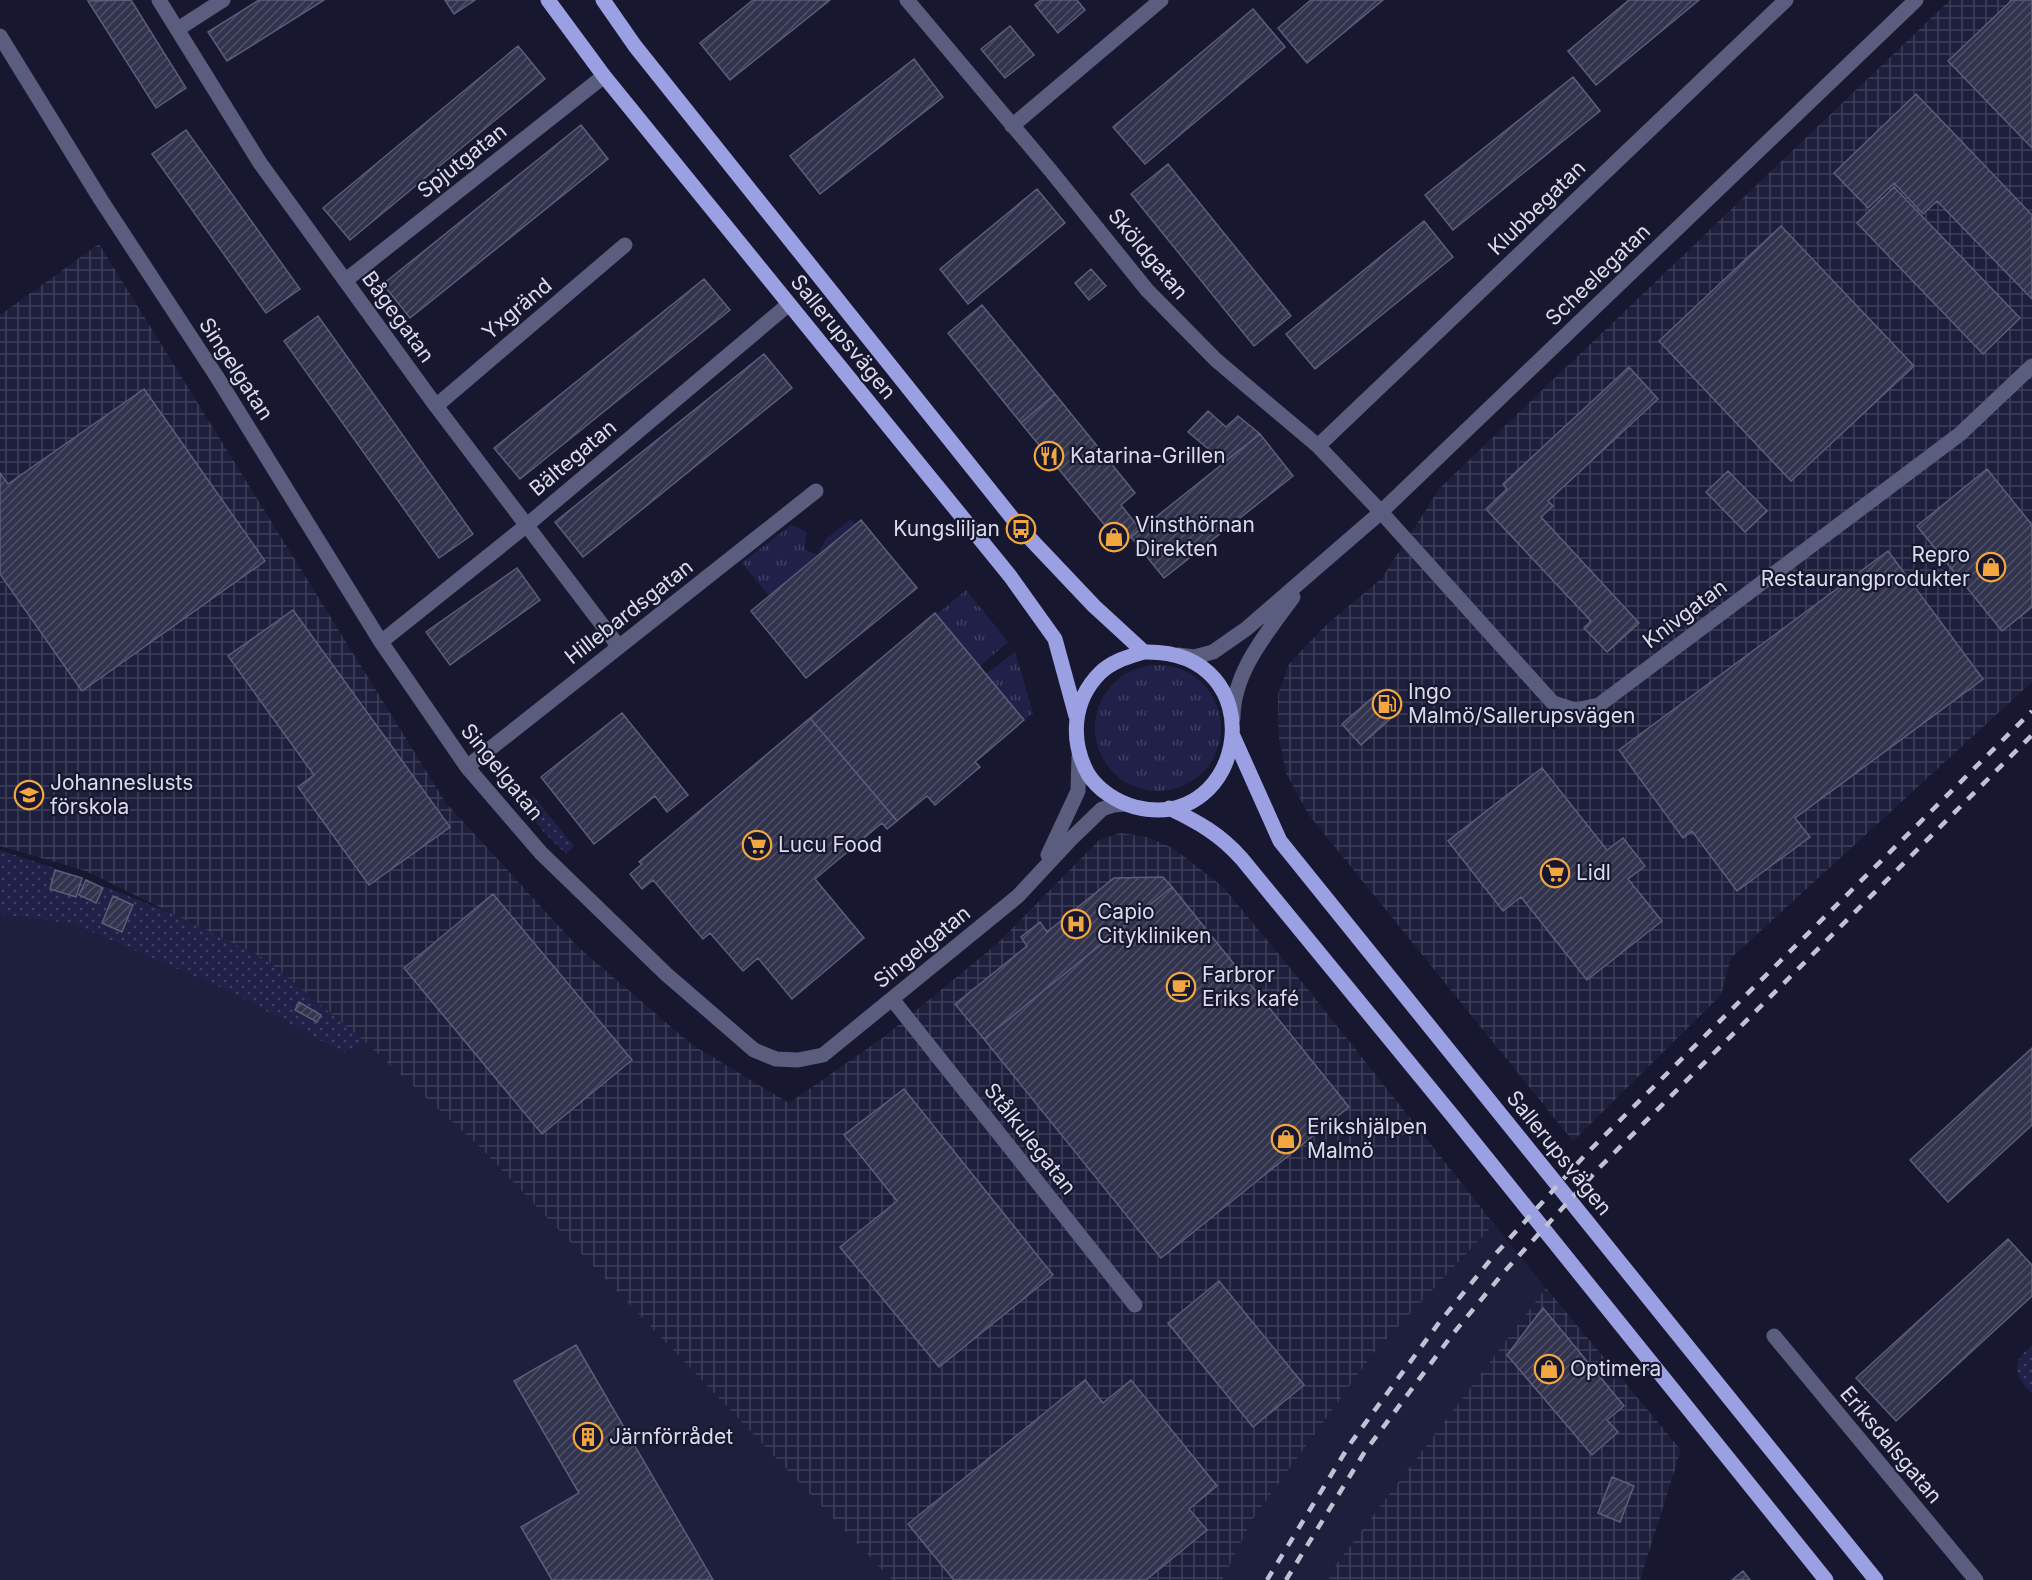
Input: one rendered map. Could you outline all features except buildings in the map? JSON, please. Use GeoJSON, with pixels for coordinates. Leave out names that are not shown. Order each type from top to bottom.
{"type":"FeatureCollection","features":[{"type":"Feature","properties":{"kind":"main road","name":"Sallerupsvägen"},"geometry":{"type":"LineString","coordinates":[[548,0],[604,76],[1010,576],[1054,639],[1077,716]]}},
{"type":"Feature","properties":{"kind":"main road","name":"Sallerupsvägen"},"geometry":{"type":"LineString","coordinates":[[603,0],[643,55],[1021,529],[1094,606],[1144,652]]}},
{"type":"Feature","properties":{"kind":"main road","name":"Sallerupsvägen"},"geometry":{"type":"LineString","coordinates":[[1233,730],[1229,757],[1220,775],[1206,791],[1188,802],[1169,808],[1147,810],[1126,804],[1106,793],[1090,776],[1079,756],[1075,736],[1077,716],[1085,693],[1100,673],[1120,659],[1144,652],[1175,654],[1209,673],[1229,705],[1233,730],[1280,841],[1876,1580]]}},
{"type":"Feature","properties":{"kind":"main road","name":"Sallerupsvägen"},"geometry":{"type":"LineString","coordinates":[[1169,808],[1203,825],[1230,845],[1242,859],[1452,1115],[1826,1580]]}},
{"type":"Feature","properties":{"kind":"street","name":"Bågegatan"},"geometry":{"type":"LineString","coordinates":[[159,0],[260,163],[436,406],[619,647]]}},
{"type":"Feature","properties":{"kind":"street"},"geometry":{"type":"LineString","coordinates":[[178,29],[223,0]]}},
{"type":"Feature","properties":{"kind":"street","name":"Sköldgatan"},"geometry":{"type":"LineString","coordinates":[[907,0],[1147,290],[1216,360],[1318,446],[1381,512]]}},
{"type":"Feature","properties":{"kind":"street"},"geometry":{"type":"LineString","coordinates":[[1012,126],[1161,0]]}},
{"type":"Feature","properties":{"kind":"street","name":"Klubbegatan"},"geometry":{"type":"LineString","coordinates":[[1318,446],[1786,0]]}},
{"type":"Feature","properties":{"kind":"street","name":"Scheelegatan"},"geometry":{"type":"LineString","coordinates":[[1175,654],[1194,657],[1213,652],[1246,629],[1307,578],[1381,512],[1916,0]]}},
{"type":"Feature","properties":{"kind":"street","name":"Singelgatan"},"geometry":{"type":"LineString","coordinates":[[0,36],[101,200],[217,377],[381,642],[467,767],[541,853],[666,974],[754,1050],[776,1059],[798,1060],[823,1055],[1018,896],[1072,837],[1102,809],[1126,804]]}},
{"type":"Feature","properties":{"kind":"street","name":"Spjutgatan"},"geometry":{"type":"LineString","coordinates":[[346,280],[604,76]]}},
{"type":"Feature","properties":{"kind":"street","name":"Yxgränd"},"geometry":{"type":"LineString","coordinates":[[436,406],[626,245]]}},
{"type":"Feature","properties":{"kind":"street","name":"Bältegatan"},"geometry":{"type":"LineString","coordinates":[[381,642],[527,525],[789,304]]}},
{"type":"Feature","properties":{"kind":"street","name":"Knivgatan"},"geometry":{"type":"LineString","coordinates":[[1381,512],[1553,703],[1575,710],[1599,705],[1960,434],[2032,366]]}},
{"type":"Feature","properties":{"kind":"street","name":"Hillebardsgatan"},"geometry":{"type":"LineString","coordinates":[[467,767],[816,491]]}},
{"type":"Feature","properties":{"kind":"street","name":"Scheelegatan"},"geometry":{"type":"LineString","coordinates":[[1233,730],[1233,705],[1238,683],[1263,639],[1307,578]]}},
{"type":"Feature","properties":{"kind":"street","name":"Singelgatan"},"geometry":{"type":"LineString","coordinates":[[1018,896],[1052,849],[1062,828],[1078,791],[1079,756]]}},
{"type":"Feature","properties":{"kind":"street","name":"Stålkulegatan"},"geometry":{"type":"LineString","coordinates":[[892,999],[1135,1305]]}},
{"type":"Feature","properties":{"kind":"street","name":"Eriksdalsgatan"},"geometry":{"type":"LineString","coordinates":[[1774,1336],[1976,1580]]}},
{"type":"Feature","properties":{"kind":"shaded area"},"geometry":{"type":"Polygon","coordinates":[[[1950,0],[2032,0],[2032,682],[1731,958],[1721,995],[1573,1141],[1309,815],[1286,773],[1279,738],[1278,694],[1289,664],[1325,626],[1382,578],[1440,488],[1950,0]]]}},
{"type":"Feature","properties":{"kind":"shaded area"},"geometry":{"type":"Polygon","coordinates":[[[99,244],[446,803],[577,946],[691,1044],[789,1103],[884,1037],[998,943],[1099,840],[1120,833],[1147,837],[1173,848],[1223,887],[1310,992],[1494,1224],[1375,1351],[1252,1520],[1222,1580],[892,1580],[481,1148],[364,1041],[265,959],[86,871],[0,846],[0,315],[99,244]]]}},
{"type":"Feature","properties":{"kind":"shaded area"},"geometry":{"type":"Polygon","coordinates":[[[0,914],[73,924],[231,992],[344,1053],[364,1041],[481,1147],[892,1580],[0,1580],[0,914]]]}},
{"type":"Feature","properties":{"kind":"shaded area"},"geometry":{"type":"Polygon","coordinates":[[[1494,1224],[1546,1288],[1337,1563],[1328,1580],[1222,1580],[1252,1520],[1375,1351],[1494,1224]]]}},
{"type":"Feature","properties":{"kind":"shaded area","name":"Optimera"},"geometry":{"type":"Polygon","coordinates":[[[1546,1288],[1681,1450],[1640,1580],[1328,1580],[1337,1563],[1546,1288]]]}},
{"type":"Feature","properties":{"kind":"green space"},"geometry":{"type":"Polygon","coordinates":[[[851,519],[856,525],[769,596],[742,563],[791,525],[807,532],[804,549],[817,555],[827,538],[851,519]]]}},
{"type":"Feature","properties":{"kind":"green space"},"geometry":{"type":"Polygon","coordinates":[[[966,590],[1008,642],[979,667],[936,615],[966,590]]]}},
{"type":"Feature","properties":{"kind":"green space"},"geometry":{"type":"Polygon","coordinates":[[[1015,652],[1033,713],[1024,720],[986,674],[1015,652]]]}},
{"type":"Feature","properties":{"kind":"green space"},"geometry":{"type":"Polygon","coordinates":[[[1158,665],[1182,670],[1202,684],[1216,704],[1221,728],[1216,752],[1202,772],[1182,786],[1158,791],[1134,786],[1114,772],[1100,752],[1095,728],[1100,704],[1114,684],[1134,670],[1158,665]]]}},
{"type":"Feature","properties":{"kind":"green space"},"geometry":{"type":"Polygon","coordinates":[[[533,796],[574,846],[566,854],[542,830],[523,804],[533,796]]]}},
{"type":"Feature","properties":{"kind":"green space"},"geometry":{"type":"Polygon","coordinates":[[[0,850],[83,878],[173,914],[265,959],[364,1041],[344,1053],[231,992],[73,924],[0,914],[0,850]]]}},
{"type":"Feature","properties":{"kind":"green space"},"geometry":{"type":"Polygon","coordinates":[[[2032,1347],[2032,1393],[2022,1382],[2017,1370],[2020,1357],[2032,1347]]]}},
{"type":"Feature","properties":{"kind":"railway"},"geometry":{"type":"LineString","coordinates":[[1267,1580],[1350,1444],[1438,1324],[1491,1259],[1586,1154],[2032,711]]}},
{"type":"Feature","properties":{"kind":"railway"},"geometry":{"type":"LineString","coordinates":[[1286,1580],[1364,1453],[1452,1335],[1504,1272],[1600,1167],[2032,735]]}},
{"type":"Feature","properties":{"kind":"place","name":"Katarina-Grillen"},"geometry":{"type":"Point","coordinates":[1049,456]}},
{"type":"Feature","properties":{"kind":"place","name":"Kungsliljan"},"geometry":{"type":"Point","coordinates":[1021,529]}},
{"type":"Feature","properties":{"kind":"place","name":"Vinsthörnan Direkten"},"geometry":{"type":"Point","coordinates":[1114,537]}},
{"type":"Feature","properties":{"kind":"place","name":"Repro Restaurangprodukter"},"geometry":{"type":"Point","coordinates":[1991,567]}},
{"type":"Feature","properties":{"kind":"place","name":"Ingo Malmö/Sallerupsvägen"},"geometry":{"type":"Point","coordinates":[1387,704]}},
{"type":"Feature","properties":{"kind":"place","name":"Johanneslusts förskola"},"geometry":{"type":"Point","coordinates":[29,795]}},
{"type":"Feature","properties":{"kind":"place","name":"Lucu Food"},"geometry":{"type":"Point","coordinates":[757,845]}},
{"type":"Feature","properties":{"kind":"place","name":"Lidl"},"geometry":{"type":"Point","coordinates":[1555,873]}},
{"type":"Feature","properties":{"kind":"place","name":"Capio Citykliniken"},"geometry":{"type":"Point","coordinates":[1076,924]}},
{"type":"Feature","properties":{"kind":"place","name":"Farbror Eriks kafé"},"geometry":{"type":"Point","coordinates":[1181,987]}},
{"type":"Feature","properties":{"kind":"place","name":"Erikshjälpen Malmö"},"geometry":{"type":"Point","coordinates":[1286,1139]}},
{"type":"Feature","properties":{"kind":"place","name":"Optimera"},"geometry":{"type":"Point","coordinates":[1549,1369]}},
{"type":"Feature","properties":{"kind":"place","name":"Järnförrådet"},"geometry":{"type":"Point","coordinates":[588,1437]}}]}
